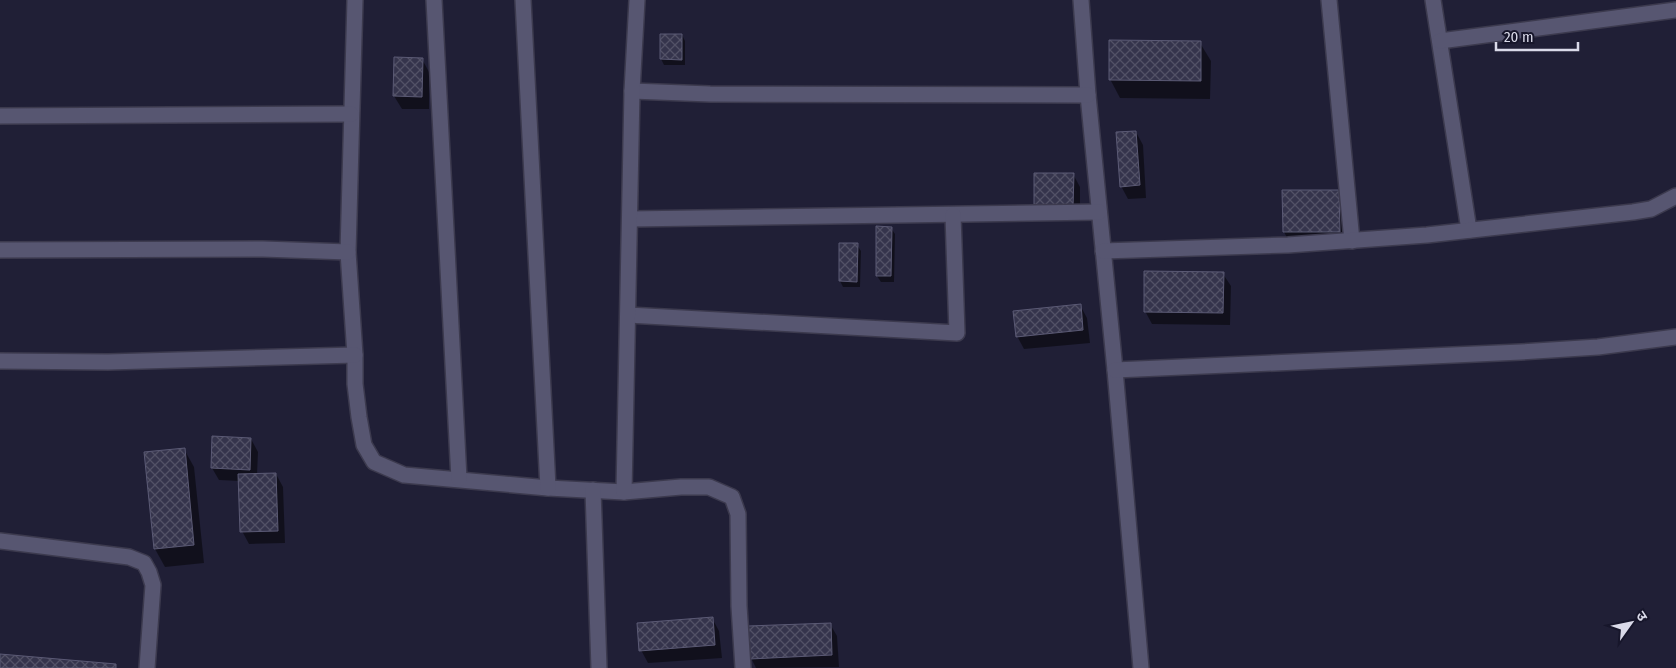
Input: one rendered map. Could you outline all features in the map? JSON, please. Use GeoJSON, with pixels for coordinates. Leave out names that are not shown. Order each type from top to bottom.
{"type":"FeatureCollection","features":[{"type":"Feature","properties":{"kind":"street"},"geometry":{"type":"LineString","coordinates":[[355,0],[348,252],[356,355],[355,384],[359,417],[364,444],[374,462],[404,475],[548,488],[624,492],[681,487],[709,487],[732,497],[738,514],[739,606],[743,668]]}},
{"type":"Feature","properties":{"kind":"street"},"geometry":{"type":"LineString","coordinates":[[434,0],[459,479]]}},
{"type":"Feature","properties":{"kind":"street"},"geometry":{"type":"LineString","coordinates":[[523,0],[548,488]]}},
{"type":"Feature","properties":{"kind":"street"},"geometry":{"type":"LineString","coordinates":[[624,492],[632,91],[637,0]]}},
{"type":"Feature","properties":{"kind":"street"},"geometry":{"type":"LineString","coordinates":[[1081,0],[1102,251],[1115,370],[1141,668]]}},
{"type":"Feature","properties":{"kind":"street"},"geometry":{"type":"LineString","coordinates":[[1330,0],[1352,241]]}},
{"type":"Feature","properties":{"kind":"street"},"geometry":{"type":"LineString","coordinates":[[1433,0],[1468,230]]}},
{"type":"Feature","properties":{"kind":"street"},"geometry":{"type":"LineString","coordinates":[[1440,41],[1676,10]]}},
{"type":"Feature","properties":{"kind":"street"},"geometry":{"type":"LineString","coordinates":[[632,91],[710,94],[1088,95]]}},
{"type":"Feature","properties":{"kind":"street"},"geometry":{"type":"LineString","coordinates":[[0,116],[352,114]]}},
{"type":"Feature","properties":{"kind":"street"},"geometry":{"type":"LineString","coordinates":[[1102,251],[1288,245],[1427,235],[1651,209],[1676,196]]}},
{"type":"Feature","properties":{"kind":"street"},"geometry":{"type":"LineString","coordinates":[[630,218],[1099,212]]}},
{"type":"Feature","properties":{"kind":"street"},"geometry":{"type":"LineString","coordinates":[[628,315],[957,334],[953,215]]}},
{"type":"Feature","properties":{"kind":"street"},"geometry":{"type":"LineString","coordinates":[[0,250],[263,249],[348,252]]}},
{"type":"Feature","properties":{"kind":"street"},"geometry":{"type":"LineString","coordinates":[[1115,370],[1521,352],[1676,337]]}},
{"type":"Feature","properties":{"kind":"street"},"geometry":{"type":"LineString","coordinates":[[0,361],[108,362],[356,355]]}},
{"type":"Feature","properties":{"kind":"street"},"geometry":{"type":"LineString","coordinates":[[593,490],[599,668]]}},
{"type":"Feature","properties":{"kind":"street"},"geometry":{"type":"LineString","coordinates":[[0,542],[129,556],[144,563],[153,585],[147,668]]}},
{"type":"Feature","properties":{"kind":"building"},"geometry":{"type":"Polygon","coordinates":[[[660,34],[682,34],[682,60],[660,59],[660,34]]]}},
{"type":"Feature","properties":{"kind":"building"},"geometry":{"type":"Polygon","coordinates":[[[1109,40],[1201,41],[1201,81],[1109,80],[1109,40]]]}},
{"type":"Feature","properties":{"kind":"building"},"geometry":{"type":"Polygon","coordinates":[[[394,57],[423,58],[422,97],[393,96],[394,57]]]}},
{"type":"Feature","properties":{"kind":"building"},"geometry":{"type":"Polygon","coordinates":[[[1136,131],[1140,185],[1120,187],[1116,132],[1136,131]]]}},
{"type":"Feature","properties":{"kind":"building"},"geometry":{"type":"Polygon","coordinates":[[[1034,173],[1074,173],[1073,207],[1034,207],[1034,173]]]}},
{"type":"Feature","properties":{"kind":"building"},"geometry":{"type":"Polygon","coordinates":[[[1282,190],[1339,190],[1340,232],[1283,232],[1282,190]]]}},
{"type":"Feature","properties":{"kind":"building"},"geometry":{"type":"Polygon","coordinates":[[[876,226],[892,227],[891,276],[876,276],[876,226]]]}},
{"type":"Feature","properties":{"kind":"building"},"geometry":{"type":"Polygon","coordinates":[[[839,243],[858,243],[857,282],[839,281],[839,243]]]}},
{"type":"Feature","properties":{"kind":"building"},"geometry":{"type":"Polygon","coordinates":[[[1144,271],[1224,272],[1223,313],[1144,312],[1144,271]]]}},
{"type":"Feature","properties":{"kind":"building"},"geometry":{"type":"Polygon","coordinates":[[[1081,304],[1083,330],[1016,337],[1013,311],[1081,304]]]}},
{"type":"Feature","properties":{"kind":"building"},"geometry":{"type":"Polygon","coordinates":[[[212,436],[251,438],[250,470],[211,468],[212,436]]]}},
{"type":"Feature","properties":{"kind":"building"},"geometry":{"type":"Polygon","coordinates":[[[185,448],[194,545],[154,549],[144,452],[185,448]]]}},
{"type":"Feature","properties":{"kind":"building"},"geometry":{"type":"Polygon","coordinates":[[[276,473],[278,531],[240,532],[238,474],[276,473]]]}},
{"type":"Feature","properties":{"kind":"building"},"geometry":{"type":"Polygon","coordinates":[[[713,617],[715,645],[639,651],[637,623],[713,617]]]}},
{"type":"Feature","properties":{"kind":"building"},"geometry":{"type":"Polygon","coordinates":[[[831,623],[832,655],[750,659],[748,626],[831,623]]]}},
{"type":"Feature","properties":{"kind":"building"},"geometry":{"type":"Polygon","coordinates":[[[0,654],[116,664],[116,668],[0,668],[0,654]]]}}]}
